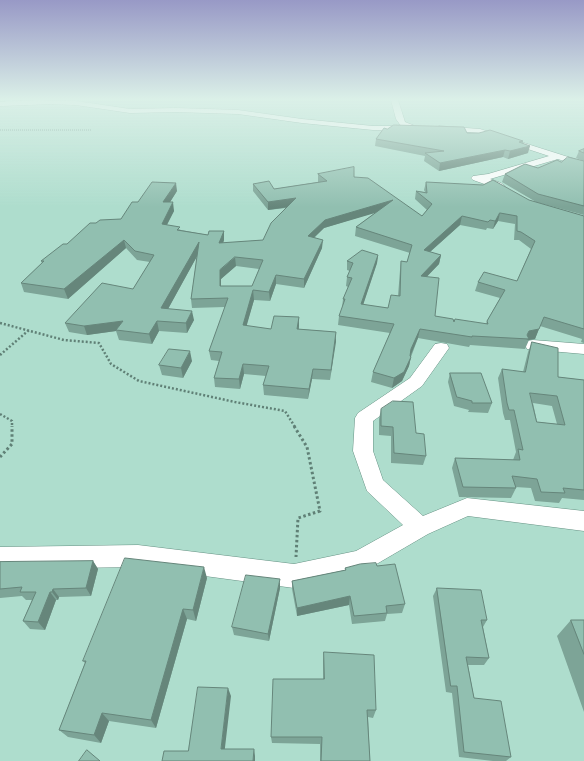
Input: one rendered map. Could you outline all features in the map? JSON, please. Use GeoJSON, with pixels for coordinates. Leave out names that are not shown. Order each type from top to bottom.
{"type":"FeatureCollection","features":[{"type":"Feature","properties":{"kind":"street"},"geometry":{"type":"LineString","coordinates":[[493,136],[584,165]]}},
{"type":"Feature","properties":{"kind":"street"},"geometry":{"type":"LineString","coordinates":[[520,200],[497,185],[476,178],[488,177],[556,157]]}},
{"type":"Feature","properties":{"kind":"street"},"geometry":{"type":"LineString","coordinates":[[534,345],[584,350]]}},
{"type":"Feature","properties":{"kind":"street"},"geometry":{"type":"LineString","coordinates":[[420,527],[374,485],[364,451],[364,418],[416,382],[441,348]]}},
{"type":"Feature","properties":{"kind":"street"},"geometry":{"type":"LineString","coordinates":[[0,558],[138,556],[294,576],[360,561],[420,527],[467,507],[584,521]]}},
{"type":"Feature","properties":{"kind":"path"},"geometry":{"type":"LineString","coordinates":[[0,323],[64,340],[99,343],[111,364],[139,380],[236,402],[285,411],[307,447],[320,511],[298,518],[294,576]]}},
{"type":"Feature","properties":{"kind":"path"},"geometry":{"type":"LineString","coordinates":[[0,355],[29,330]]}},
{"type":"Feature","properties":{"kind":"path"},"geometry":{"type":"LineString","coordinates":[[0,414],[12,421],[12,444],[0,457]]}},
{"type":"Feature","properties":{"kind":"building"},"geometry":{"type":"Polygon","coordinates":[[[379,136],[507,136],[523,141],[519,142],[530,146],[510,151],[505,150],[440,163],[425,153],[444,151],[376,139],[379,136]]]}},
{"type":"Feature","properties":{"kind":"building"},"geometry":{"type":"Polygon","coordinates":[[[568,157],[584,161],[584,206],[538,194],[505,174],[525,164],[538,168],[557,160],[561,162],[568,157]]]}},
{"type":"Feature","properties":{"kind":"building"},"geometry":{"type":"Polygon","coordinates":[[[354,167],[354,177],[368,178],[422,216],[432,204],[416,191],[427,193],[426,182],[483,185],[493,180],[529,200],[584,216],[584,329],[544,317],[539,329],[529,331],[527,335],[529,339],[472,337],[420,329],[411,349],[411,357],[404,372],[394,378],[373,372],[394,324],[339,316],[345,299],[343,299],[352,278],[347,277],[353,263],[347,261],[362,250],[378,255],[361,304],[388,308],[391,295],[400,296],[401,261],[407,262],[412,245],[356,227],[393,200],[325,220],[308,236],[323,240],[304,279],[276,275],[269,292],[253,290],[243,325],[271,329],[274,316],[299,317],[297,329],[336,332],[331,370],[313,369],[309,389],[263,385],[269,366],[243,364],[239,379],[214,378],[222,352],[209,351],[228,298],[191,299],[199,242],[161,308],[192,311],[186,323],[157,321],[149,334],[116,330],[123,321],[84,326],[65,323],[102,283],[133,289],[154,255],[135,251],[124,240],[64,289],[21,283],[44,261],[41,261],[63,244],[67,244],[90,223],[96,223],[100,220],[121,219],[132,202],[138,202],[152,182],[176,183],[163,202],[173,202],[162,224],[180,227],[177,230],[208,235],[209,231],[224,231],[219,243],[263,240],[271,223],[296,198],[268,202],[253,184],[269,181],[274,189],[327,181],[318,174],[354,167]],[[500,213],[495,221],[490,220],[488,222],[462,216],[424,250],[441,255],[421,276],[439,278],[435,316],[453,319],[454,322],[455,319],[488,324],[487,321],[505,290],[478,282],[484,272],[517,281],[535,241],[517,231],[517,216],[500,213]],[[235,257],[220,270],[220,286],[252,286],[263,260],[235,257]]]}},
{"type":"Feature","properties":{"kind":"building"},"geometry":{"type":"Polygon","coordinates":[[[532,342],[558,348],[558,377],[584,380],[584,490],[563,488],[565,493],[541,492],[537,479],[512,476],[516,488],[463,487],[455,458],[520,460],[518,449],[523,450],[514,410],[509,410],[507,403],[502,369],[525,372],[532,342]],[[530,393],[537,422],[565,425],[557,396],[530,393]]]}},
{"type":"Feature","properties":{"kind":"building"},"geometry":{"type":"Polygon","coordinates":[[[169,349],[190,351],[181,368],[159,365],[169,349]]]}},
{"type":"Feature","properties":{"kind":"building"},"geometry":{"type":"Polygon","coordinates":[[[450,373],[481,373],[492,403],[472,403],[472,401],[457,397],[450,373]]]}},
{"type":"Feature","properties":{"kind":"building"},"geometry":{"type":"Polygon","coordinates":[[[393,401],[413,402],[416,433],[424,434],[426,456],[394,453],[393,427],[381,426],[381,409],[393,401]]]}},
{"type":"Feature","properties":{"kind":"building"},"geometry":{"type":"Polygon","coordinates":[[[125,558],[204,567],[193,610],[183,609],[151,720],[102,713],[94,735],[59,730],[86,661],[83,661],[125,558]]]}},
{"type":"Feature","properties":{"kind":"building"},"geometry":{"type":"Polygon","coordinates":[[[93,561],[86,588],[53,589],[52,592],[50,592],[38,622],[23,621],[36,592],[20,592],[22,587],[0,589],[0,562],[93,561]]]}},
{"type":"Feature","properties":{"kind":"building"},"geometry":{"type":"Polygon","coordinates":[[[376,563],[377,566],[395,564],[405,604],[386,606],[387,613],[354,616],[350,596],[297,608],[292,581],[346,570],[345,568],[360,564],[376,563]]]}},
{"type":"Feature","properties":{"kind":"building"},"geometry":{"type":"Polygon","coordinates":[[[246,575],[280,579],[268,634],[232,627],[246,575]]]}},
{"type":"Feature","properties":{"kind":"building"},"geometry":{"type":"Polygon","coordinates":[[[437,588],[481,590],[487,620],[481,620],[489,658],[466,657],[474,698],[501,701],[511,757],[464,752],[457,686],[451,686],[437,588]]]}},
{"type":"Feature","properties":{"kind":"building"},"geometry":{"type":"Polygon","coordinates":[[[571,620],[584,620],[584,654],[571,620]]]}},
{"type":"Feature","properties":{"kind":"building"},"geometry":{"type":"Polygon","coordinates":[[[324,652],[374,655],[376,710],[367,710],[370,761],[321,761],[322,737],[271,737],[273,679],[324,679],[324,652]]]}},
{"type":"Feature","properties":{"kind":"building"},"geometry":{"type":"Polygon","coordinates":[[[198,687],[228,688],[221,749],[254,749],[253,761],[162,761],[164,751],[188,751],[198,687]]]}},
{"type":"Feature","properties":{"kind":"building"},"geometry":{"type":"Polygon","coordinates":[[[87,750],[100,761],[79,761],[87,750]]]}}]}
